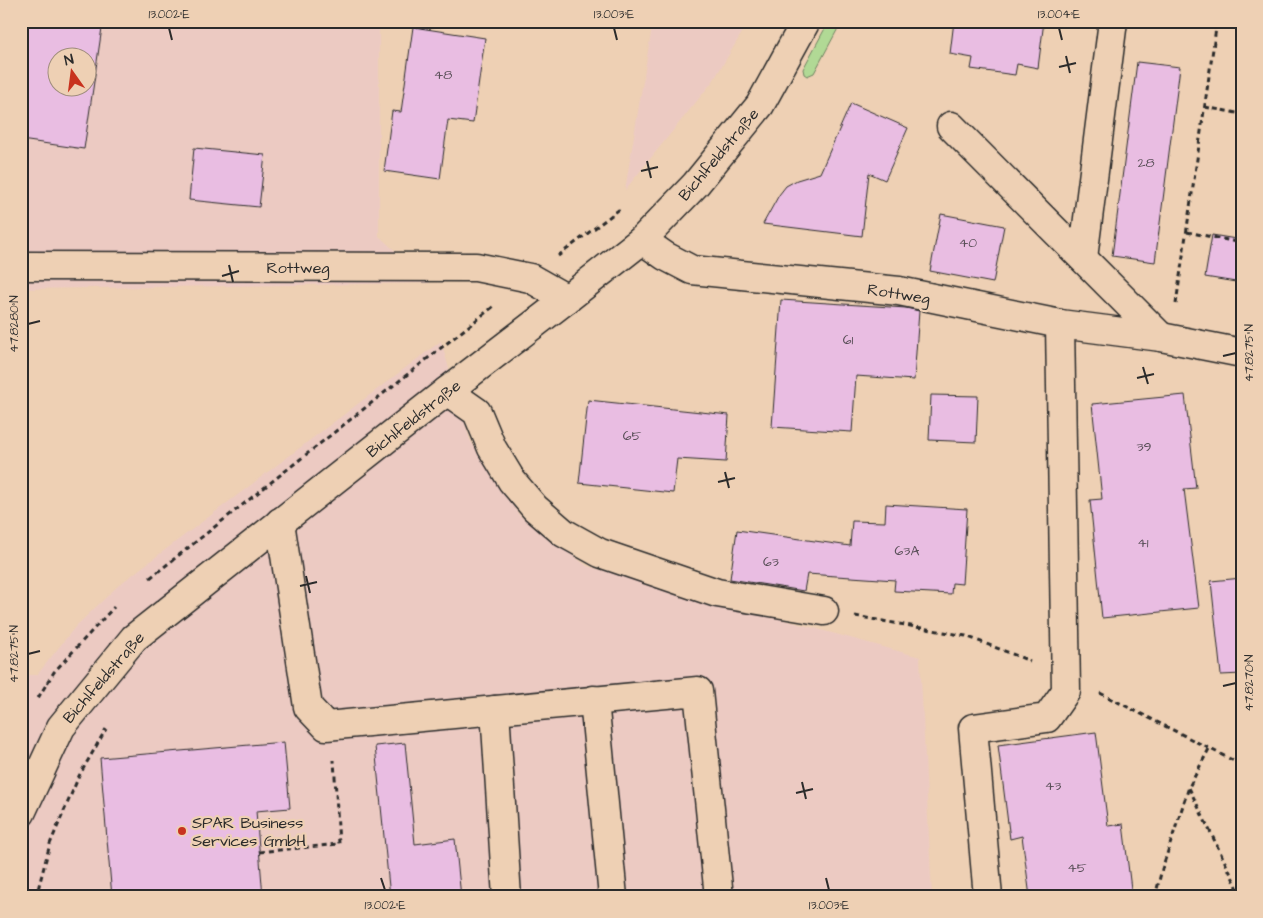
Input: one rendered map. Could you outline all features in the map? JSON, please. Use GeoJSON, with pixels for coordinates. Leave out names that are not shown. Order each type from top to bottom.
{"type":"FeatureCollection","features":[{"type":"Feature","properties":{"kind":"street","name":"Bichlfeldstraße"},"geometry":{"type":"LineString","coordinates":[[21,813],[61,727],[134,638],[642,240],[695,185],[760,105],[806,21]]}},
{"type":"Feature","properties":{"kind":"street"},"geometry":{"type":"LineString","coordinates":[[1083,258],[1113,21]]}},
{"type":"Feature","properties":{"kind":"street"},"geometry":{"type":"LineString","coordinates":[[951,126],[1166,338]]}},
{"type":"Feature","properties":{"kind":"street","name":"Rottweg"},"geometry":{"type":"LineString","coordinates":[[642,240],[665,256],[692,270],[898,291],[1060,324],[1166,338],[1242,353]]}},
{"type":"Feature","properties":{"kind":"street","name":"Rottweg"},"geometry":{"type":"LineString","coordinates":[[21,266],[476,267],[530,278],[568,299]]}},
{"type":"Feature","properties":{"kind":"street"},"geometry":{"type":"LineString","coordinates":[[988,897],[973,728],[1047,718],[1066,691],[1060,324]]}},
{"type":"Feature","properties":{"kind":"street"},"geometry":{"type":"LineString","coordinates":[[447,391],[477,412],[492,448],[512,481],[536,508],[564,533],[600,553],[717,593],[824,611]]}},
{"type":"Feature","properties":{"kind":"street"},"geometry":{"type":"LineString","coordinates":[[280,522],[308,707],[326,726],[698,691],[719,897]]}},
{"type":"Feature","properties":{"kind":"street"},"geometry":{"type":"LineString","coordinates":[[594,700],[613,897]]}},
{"type":"Feature","properties":{"kind":"street"},"geometry":{"type":"LineString","coordinates":[[495,710],[507,897]]}},
{"type":"Feature","properties":{"kind":"path"},"geometry":{"type":"LineString","coordinates":[[1166,338],[1187,232],[1217,21]]}},
{"type":"Feature","properties":{"kind":"path"},"geometry":{"type":"LineString","coordinates":[[1205,107],[1242,114]]}},
{"type":"Feature","properties":{"kind":"path"},"geometry":{"type":"LineString","coordinates":[[1187,232],[1242,243]]}},
{"type":"Feature","properties":{"kind":"path"},"geometry":{"type":"LineString","coordinates":[[824,611],[966,636],[1066,676],[1210,747],[1242,765]]}},
{"type":"Feature","properties":{"kind":"path"},"geometry":{"type":"LineString","coordinates":[[259,852],[339,844],[332,725]]}},
{"type":"Feature","properties":{"kind":"path"},"geometry":{"type":"LineString","coordinates":[[36,897],[50,844],[79,776],[106,729]]}},
{"type":"Feature","properties":{"kind":"path"},"geometry":{"type":"LineString","coordinates":[[1155,897],[1162,869],[1189,787],[1210,747]]}},
{"type":"Feature","properties":{"kind":"path"},"geometry":{"type":"LineString","coordinates":[[1189,787],[1242,897]]}},
{"type":"Feature","properties":{"kind":"shaded area"},"geometry":{"type":"Polygon","coordinates":[[[21,21],[379,21],[379,236],[430,283],[21,289],[21,21]]]}},
{"type":"Feature","properties":{"kind":"shaded area"},"geometry":{"type":"Polygon","coordinates":[[[653,21],[749,21],[713,81],[625,190],[653,21]]]}},
{"type":"Feature","properties":{"kind":"shaded area"},"geometry":{"type":"Polygon","coordinates":[[[441,341],[470,440],[519,515],[587,566],[920,657],[932,897],[21,897],[21,675],[37,675],[75,627],[120,584],[441,341]]]}},
{"type":"Feature","properties":{"kind":"green space"},"geometry":{"type":"Polygon","coordinates":[[[829,21],[842,21],[814,73],[807,76],[804,74],[803,69],[829,21]]]}},
{"type":"Feature","properties":{"kind":"building"},"geometry":{"type":"Polygon","coordinates":[[[21,21],[103,21],[98,55],[98,48],[48,48],[48,98],[92,98],[84,149],[21,140],[21,21]]]}},
{"type":"Feature","properties":{"kind":"building"},"geometry":{"type":"Polygon","coordinates":[[[954,21],[1044,21],[1038,68],[1017,64],[1015,75],[971,69],[973,58],[950,54],[954,21]]]}},
{"type":"Feature","properties":{"kind":"building"},"geometry":{"type":"Polygon","coordinates":[[[413,27],[485,38],[473,123],[448,120],[440,179],[384,171],[392,111],[401,112],[413,27]]]}},
{"type":"Feature","properties":{"kind":"building"},"geometry":{"type":"Polygon","coordinates":[[[1137,62],[1180,67],[1155,262],[1112,256],[1137,62]]]}},
{"type":"Feature","properties":{"kind":"building"},"geometry":{"type":"Polygon","coordinates":[[[851,103],[908,128],[885,180],[869,173],[862,236],[763,224],[786,186],[797,180],[820,173],[851,103]]]}},
{"type":"Feature","properties":{"kind":"building"},"geometry":{"type":"Polygon","coordinates":[[[194,148],[265,155],[259,207],[189,200],[194,148]]]}},
{"type":"Feature","properties":{"kind":"building"},"geometry":{"type":"Polygon","coordinates":[[[941,214],[1004,226],[993,283],[930,271],[941,214]]]}},
{"type":"Feature","properties":{"kind":"building"},"geometry":{"type":"Polygon","coordinates":[[[1212,235],[1242,240],[1242,283],[1205,277],[1212,235]]]}},
{"type":"Feature","properties":{"kind":"building"},"geometry":{"type":"Polygon","coordinates":[[[781,300],[906,308],[919,311],[914,380],[856,376],[852,432],[772,427],[781,300]]]}},
{"type":"Feature","properties":{"kind":"building"},"geometry":{"type":"Polygon","coordinates":[[[931,395],[978,396],[976,442],[929,440],[931,395]]]}},
{"type":"Feature","properties":{"kind":"building"},"geometry":{"type":"Polygon","coordinates":[[[1185,395],[1196,488],[1184,489],[1199,608],[1102,618],[1090,500],[1102,499],[1092,404],[1185,395]]]}},
{"type":"Feature","properties":{"kind":"building"},"geometry":{"type":"Polygon","coordinates":[[[588,400],[729,415],[726,462],[677,459],[673,493],[579,483],[588,400]]]}},
{"type":"Feature","properties":{"kind":"building"},"geometry":{"type":"Polygon","coordinates":[[[886,504],[967,509],[962,584],[952,583],[951,594],[894,591],[895,580],[807,574],[804,591],[730,579],[737,530],[850,546],[852,521],[885,522],[886,504]]]}},
{"type":"Feature","properties":{"kind":"building"},"geometry":{"type":"Polygon","coordinates":[[[1242,578],[1242,674],[1221,675],[1211,581],[1242,578]]]}},
{"type":"Feature","properties":{"kind":"building"},"geometry":{"type":"Polygon","coordinates":[[[1096,732],[1108,826],[1123,824],[1132,897],[1030,897],[1022,836],[1010,839],[998,745],[1096,732]]]}},
{"type":"Feature","properties":{"kind":"building","name":"SPAR Business Services GmbH"},"geometry":{"type":"Polygon","coordinates":[[[284,742],[290,808],[256,811],[263,897],[112,897],[100,758],[284,742]]]}},
{"type":"Feature","properties":{"kind":"building"},"geometry":{"type":"Polygon","coordinates":[[[405,743],[415,844],[455,839],[461,897],[390,897],[375,746],[405,743]]]}},
{"type":"Feature","properties":{"kind":"place","name":"SPAR Business Services GmbH"},"geometry":{"type":"Point","coordinates":[182,831]}}]}
